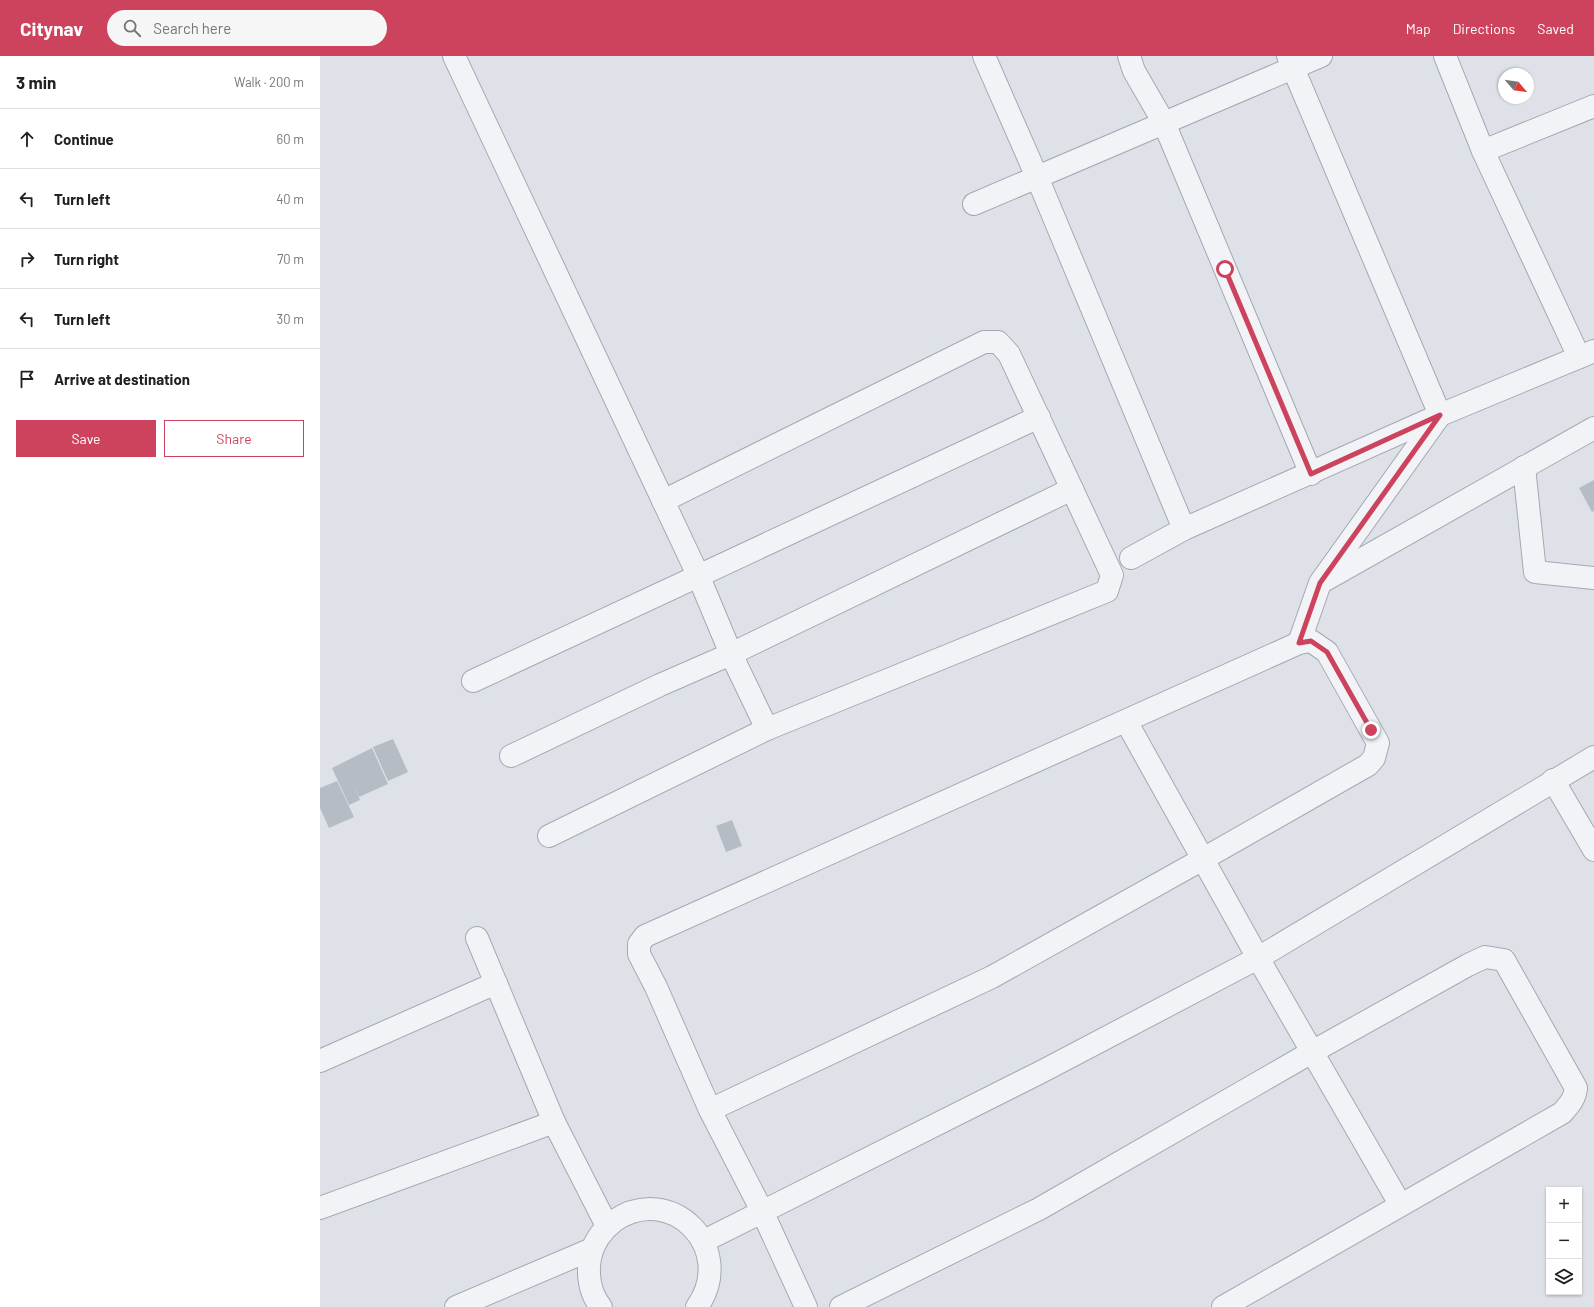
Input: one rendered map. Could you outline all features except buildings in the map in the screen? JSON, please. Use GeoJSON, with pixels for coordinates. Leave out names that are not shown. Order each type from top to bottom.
{"type":"FeatureCollection","features":[{"type":"Feature","properties":{"kind":"street"},"geometry":{"type":"LineString","coordinates":[[454,56],[698,576],[731,654],[767,729]]}},
{"type":"Feature","properties":{"kind":"street"},"geometry":{"type":"LineString","coordinates":[[984,56],[1037,177],[1184,529]]}},
{"type":"Feature","properties":{"kind":"street"},"geometry":{"type":"LineString","coordinates":[[1129,56],[1134,71],[1164,123],[1311,474]]}},
{"type":"Feature","properties":{"kind":"street"},"geometry":{"type":"LineString","coordinates":[[974,204],[1164,123],[1290,62],[1321,56]]}},
{"type":"Feature","properties":{"kind":"street"},"geometry":{"type":"LineString","coordinates":[[1131,558],[1184,529],[1311,474],[1440,415],[1587,354],[1483,151],[1445,56]]}},
{"type":"Feature","properties":{"kind":"street"},"geometry":{"type":"LineString","coordinates":[[1290,62],[1440,415]]}},
{"type":"Feature","properties":{"kind":"street"},"geometry":{"type":"LineString","coordinates":[[1483,151],[1594,106]]}},
{"type":"Feature","properties":{"kind":"street"},"geometry":{"type":"LineString","coordinates":[[549,836],[767,729],[1107,591],[1112,575],[1009,354],[998,342],[984,342],[663,501]]}},
{"type":"Feature","properties":{"kind":"street"},"geometry":{"type":"LineString","coordinates":[[1299,643],[1320,583],[1440,415]]}},
{"type":"Feature","properties":{"kind":"street"},"geometry":{"type":"LineString","coordinates":[[473,681],[1039,417]]}},
{"type":"Feature","properties":{"kind":"street"},"geometry":{"type":"LineString","coordinates":[[1320,583],[1594,428]]}},
{"type":"Feature","properties":{"kind":"street"},"geometry":{"type":"LineString","coordinates":[[1524,467],[1535,572],[1594,578]]}},
{"type":"Feature","properties":{"kind":"street"},"geometry":{"type":"LineString","coordinates":[[511,756],[731,654],[1072,489]]}},
{"type":"Feature","properties":{"kind":"street"},"geometry":{"type":"LineString","coordinates":[[710,1110],[992,977],[1368,765],[1374,758],[1378,743],[1327,652],[1311,641],[1299,643],[646,936],[640,944],[639,954],[656,988],[710,1110],[762,1211],[806,1307]]}},
{"type":"Feature","properties":{"kind":"street"},"geometry":{"type":"LineString","coordinates":[[1126,721],[1258,958],[1400,1204]]}},
{"type":"Feature","properties":{"kind":"street"},"geometry":{"type":"LineString","coordinates":[[704,1241],[1041,1072],[1258,958],[1553,780],[1594,757]]}},
{"type":"Feature","properties":{"kind":"street"},"geometry":{"type":"LineString","coordinates":[[1553,780],[1594,850]]}},
{"type":"Feature","properties":{"kind":"street"},"geometry":{"type":"LineString","coordinates":[[477,938],[554,1122],[608,1226]]}},
{"type":"Feature","properties":{"kind":"street"},"geometry":{"type":"LineString","coordinates":[[841,1307],[1040,1210],[1312,1052],[1468,965],[1485,957],[1504,960],[1576,1088],[1575,1096],[1562,1113],[1400,1204],[1223,1307]]}},
{"type":"Feature","properties":{"kind":"street"},"geometry":{"type":"LineString","coordinates":[[320,1062],[496,983]]}},
{"type":"Feature","properties":{"kind":"street"},"geometry":{"type":"LineString","coordinates":[[320,1208],[554,1122]]}},
{"type":"Feature","properties":{"kind":"street"},"geometry":{"type":"LineString","coordinates":[[601,1307],[597,1302],[590,1285],[589,1267],[592,1249],[598,1236],[608,1226],[623,1215],[641,1210],[659,1210],[677,1216],[692,1226],[704,1241],[710,1259],[710,1278],[704,1297],[697,1307]]}},
{"type":"Feature","properties":{"kind":"street"},"geometry":{"type":"LineString","coordinates":[[456,1307],[592,1249]]}},
{"type":"Feature","properties":{"kind":"route"},"geometry":{"type":"LineString","coordinates":[[1225,269],[1311,474],[1440,415],[1320,583],[1299,643],[1311,641],[1327,652],[1371,730]]}}]}
